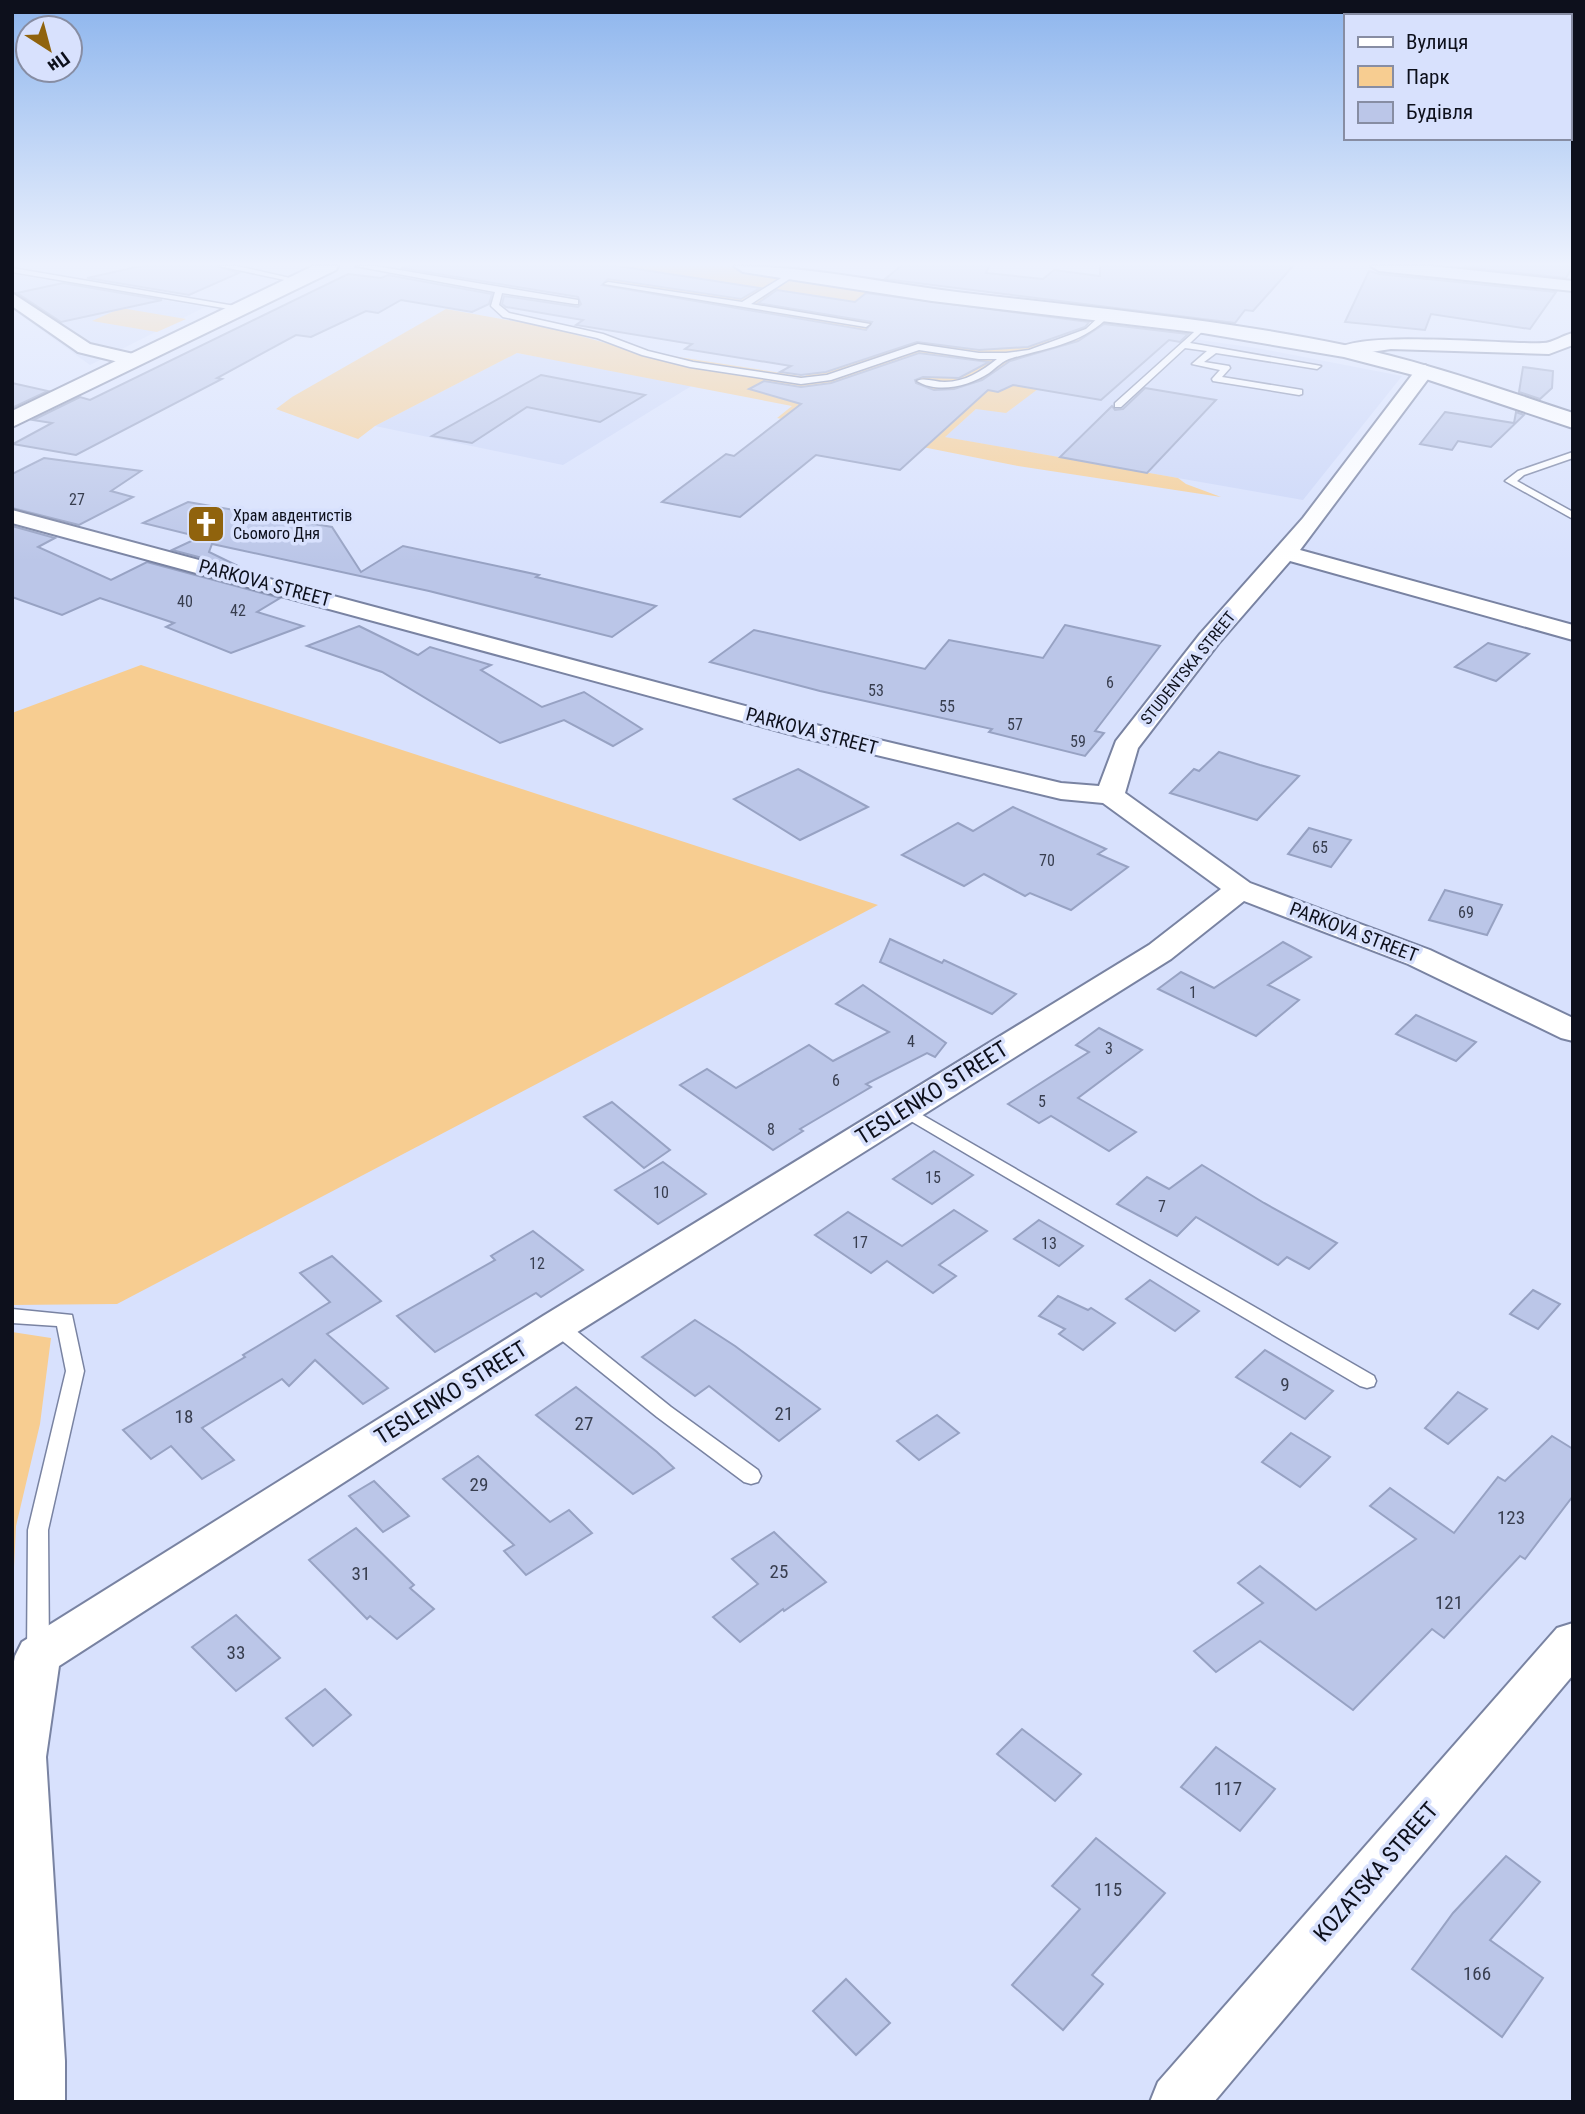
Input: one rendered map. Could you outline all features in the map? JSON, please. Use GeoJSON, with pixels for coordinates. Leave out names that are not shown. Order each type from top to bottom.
{"type":"FeatureCollection","features":[{"type":"Feature","properties":{"kind":"main road"},"geometry":{"type":"LineString","coordinates":[[12,420],[125,365]]}},
{"type":"Feature","properties":{"kind":"main road"},"geometry":{"type":"LineString","coordinates":[[1398,365],[1425,371],[1573,421]]}},
{"type":"Feature","properties":{"kind":"street","name":"STUDENTSKA STREET"},"geometry":{"type":"LineString","coordinates":[[1110,795],[1125,747],[1209,639],[1286,553],[1425,371]]}},
{"type":"Feature","properties":{"kind":"street","name":"PARKOVA STREET"},"geometry":{"type":"LineString","coordinates":[[12,516],[810,732],[1061,791],[1110,795],[1240,888],[1419,957],[1573,1031]]}},
{"type":"Feature","properties":{"kind":"street"},"geometry":{"type":"LineString","coordinates":[[1286,553],[1573,633]]}},
{"type":"Feature","properties":{"kind":"street","name":"TESLENKO STREET"},"geometry":{"type":"LineString","coordinates":[[38,1656],[557,1326],[1160,952],[1240,888]]}},
{"type":"Feature","properties":{"kind":"street","name":"KOZATSKA STREET"},"geometry":{"type":"LineString","coordinates":[[1178,2102],[1573,1642]]}},
{"type":"Feature","properties":{"kind":"street"},"geometry":{"type":"LineString","coordinates":[[37,2102],[38,2061],[22,1757],[38,1656]]}},
{"type":"Feature","properties":{"kind":"lane"},"geometry":{"type":"LineString","coordinates":[[693,365],[801,381],[828,378],[867,365]]}},
{"type":"Feature","properties":{"kind":"lane"},"geometry":{"type":"LineString","coordinates":[[921,381],[950,387],[977,377],[994,365]]}},
{"type":"Feature","properties":{"kind":"lane"},"geometry":{"type":"LineString","coordinates":[[1118,405],[1162,365]]}},
{"type":"Feature","properties":{"kind":"lane"},"geometry":{"type":"LineString","coordinates":[[1201,365],[1226,368],[1216,379],[1299,392]]}},
{"type":"Feature","properties":{"kind":"lane"},"geometry":{"type":"LineString","coordinates":[[1308,365],[1317,366]]}},
{"type":"Feature","properties":{"kind":"lane"},"geometry":{"type":"LineString","coordinates":[[1573,455],[1521,473],[1510,481],[1573,516]]}},
{"type":"Feature","properties":{"kind":"lane"},"geometry":{"type":"LineString","coordinates":[[905,1110],[1367,1381]]}},
{"type":"Feature","properties":{"kind":"lane"},"geometry":{"type":"LineString","coordinates":[[12,1316],[65,1320],[75,1371],[38,1530],[38,1656]]}},
{"type":"Feature","properties":{"kind":"lane"},"geometry":{"type":"LineString","coordinates":[[557,1326],[664,1412],[751,1476]]}},
{"type":"Feature","properties":{"kind":"shaded area"},"geometry":{"type":"Polygon","coordinates":[[[494,365],[581,365],[693,385],[563,465],[375,426],[494,365]]]}},
{"type":"Feature","properties":{"kind":"shaded area"},"geometry":{"type":"Polygon","coordinates":[[[1050,365],[1343,365],[1402,376],[1303,500],[944,437],[976,409],[1050,365]]]}},
{"type":"Feature","properties":{"kind":"green space"},"geometry":{"type":"Polygon","coordinates":[[[349,365],[494,365],[375,426],[358,439],[276,409],[349,365]]]}},
{"type":"Feature","properties":{"kind":"green space"},"geometry":{"type":"Polygon","coordinates":[[[577,365],[728,365],[807,377],[803,373],[807,369],[793,365],[1064,365],[1038,389],[1006,413],[976,409],[945,437],[1178,478],[1186,484],[1221,497],[1018,466],[777,418],[792,406],[577,365]]]}},
{"type":"Feature","properties":{"kind":"green space"},"geometry":{"type":"Polygon","coordinates":[[[141,665],[878,905],[117,1304],[12,1305],[12,713],[141,665]]]}},
{"type":"Feature","properties":{"kind":"green space"},"geometry":{"type":"Polygon","coordinates":[[[12,1332],[51,1338],[40,1424],[16,1526],[12,1609],[12,1332]]]}},
{"type":"Feature","properties":{"kind":"building"},"geometry":{"type":"Polygon","coordinates":[[[162,365],[242,365],[217,378],[222,379],[76,455],[13,444],[52,423],[33,420],[80,397],[90,400],[162,365]]]}},
{"type":"Feature","properties":{"kind":"building"},"geometry":{"type":"Polygon","coordinates":[[[783,365],[848,365],[826,372],[801,375],[780,372],[791,366],[783,365]]]}},
{"type":"Feature","properties":{"kind":"building"},"geometry":{"type":"Polygon","coordinates":[[[885,365],[984,365],[959,378],[923,377],[915,380],[916,383],[934,390],[954,389],[982,380],[1005,365],[1141,365],[1101,400],[1013,385],[998,392],[988,390],[900,470],[816,455],[740,517],[662,502],[726,454],[734,456],[801,404],[749,389],[764,381],[801,387],[831,383],[885,365]]]}},
{"type":"Feature","properties":{"kind":"building"},"geometry":{"type":"Polygon","coordinates":[[[1523,367],[1553,371],[1552,388],[1540,399],[1519,392],[1523,367]]]}},
{"type":"Feature","properties":{"kind":"building"},"geometry":{"type":"Polygon","coordinates":[[[541,375],[645,395],[600,422],[527,407],[472,443],[432,436],[541,375]]]}},
{"type":"Feature","properties":{"kind":"building"},"geometry":{"type":"Polygon","coordinates":[[[12,383],[48,391],[12,408],[12,383]]]}},
{"type":"Feature","properties":{"kind":"building"},"geometry":{"type":"Polygon","coordinates":[[[1145,388],[1216,400],[1147,473],[1060,457],[1112,406],[1115,410],[1123,409],[1145,388]]]}},
{"type":"Feature","properties":{"kind":"building"},"geometry":{"type":"Polygon","coordinates":[[[1445,412],[1514,423],[1516,412],[1524,415],[1491,447],[1458,441],[1452,450],[1420,444],[1445,412]]]}},
{"type":"Feature","properties":{"kind":"building"},"geometry":{"type":"Polygon","coordinates":[[[44,458],[141,471],[111,491],[133,497],[79,525],[12,508],[12,474],[44,458]]]}},
{"type":"Feature","properties":{"kind":"building"},"geometry":{"type":"Polygon","coordinates":[[[188,502],[332,527],[361,572],[403,546],[539,575],[536,577],[656,606],[612,637],[429,591],[212,544],[209,552],[244,569],[172,550],[200,537],[143,523],[188,502]]]}},
{"type":"Feature","properties":{"kind":"building"},"geometry":{"type":"Polygon","coordinates":[[[12,526],[55,538],[38,547],[111,580],[147,562],[280,598],[257,612],[303,626],[231,653],[166,627],[174,623],[100,598],[62,615],[12,597],[12,526]]]}},
{"type":"Feature","properties":{"kind":"building"},"geometry":{"type":"Polygon","coordinates":[[[1065,625],[1160,646],[1095,731],[1104,733],[1085,756],[989,732],[992,729],[820,691],[710,662],[754,630],[925,669],[949,640],[1043,658],[1065,625]]]}},
{"type":"Feature","properties":{"kind":"building"},"geometry":{"type":"Polygon","coordinates":[[[359,626],[418,655],[430,647],[491,665],[481,670],[542,707],[584,692],[642,729],[613,746],[564,720],[500,743],[382,672],[307,646],[359,626]]]}},
{"type":"Feature","properties":{"kind":"building"},"geometry":{"type":"Polygon","coordinates":[[[1488,643],[1529,654],[1496,681],[1455,667],[1488,643]]]}},
{"type":"Feature","properties":{"kind":"building"},"geometry":{"type":"Polygon","coordinates":[[[1219,752],[1299,776],[1257,820],[1170,793],[1194,769],[1199,771],[1219,752]]]}},
{"type":"Feature","properties":{"kind":"building"},"geometry":{"type":"Polygon","coordinates":[[[798,769],[868,807],[800,840],[734,799],[798,769]]]}},
{"type":"Feature","properties":{"kind":"building"},"geometry":{"type":"Polygon","coordinates":[[[1013,807],[1106,849],[1098,854],[1128,867],[1071,910],[1030,893],[1025,896],[984,874],[964,886],[902,855],[958,823],[973,831],[1013,807]]]}},
{"type":"Feature","properties":{"kind":"building"},"geometry":{"type":"Polygon","coordinates":[[[1309,828],[1351,840],[1331,867],[1288,854],[1309,828]]]}},
{"type":"Feature","properties":{"kind":"building"},"geometry":{"type":"Polygon","coordinates":[[[1445,890],[1502,905],[1487,935],[1429,920],[1445,890]]]}},
{"type":"Feature","properties":{"kind":"building"},"geometry":{"type":"Polygon","coordinates":[[[890,939],[942,963],[944,960],[1016,994],[992,1014],[880,962],[890,939]]]}},
{"type":"Feature","properties":{"kind":"building"},"geometry":{"type":"Polygon","coordinates":[[[1283,942],[1311,957],[1268,985],[1299,1000],[1256,1036],[1158,989],[1181,972],[1214,988],[1283,942]]]}},
{"type":"Feature","properties":{"kind":"building"},"geometry":{"type":"Polygon","coordinates":[[[863,985],[946,1043],[935,1057],[927,1053],[866,1084],[871,1087],[800,1129],[803,1131],[773,1150],[680,1085],[707,1069],[736,1088],[809,1045],[833,1061],[889,1032],[836,1004],[863,985]]]}},
{"type":"Feature","properties":{"kind":"building"},"geometry":{"type":"Polygon","coordinates":[[[1416,1015],[1476,1042],[1456,1061],[1396,1034],[1416,1015]]]}},
{"type":"Feature","properties":{"kind":"building"},"geometry":{"type":"Polygon","coordinates":[[[1099,1028],[1142,1050],[1078,1098],[1136,1132],[1109,1151],[1051,1116],[1039,1123],[1008,1104],[1089,1052],[1076,1045],[1099,1028]]]}},
{"type":"Feature","properties":{"kind":"building"},"geometry":{"type":"Polygon","coordinates":[[[612,1102],[670,1150],[644,1168],[584,1117],[612,1102]]]}},
{"type":"Feature","properties":{"kind":"building"},"geometry":{"type":"Polygon","coordinates":[[[934,1151],[973,1175],[932,1204],[893,1179],[934,1151]]]}},
{"type":"Feature","properties":{"kind":"building"},"geometry":{"type":"Polygon","coordinates":[[[663,1162],[706,1194],[658,1224],[615,1190],[663,1162]]]}},
{"type":"Feature","properties":{"kind":"building"},"geometry":{"type":"Polygon","coordinates":[[[1202,1165],[1337,1243],[1309,1269],[1287,1257],[1278,1265],[1196,1217],[1177,1236],[1117,1204],[1147,1177],[1169,1189],[1202,1165]]]}},
{"type":"Feature","properties":{"kind":"building"},"geometry":{"type":"Polygon","coordinates":[[[954,1210],[987,1231],[939,1265],[956,1276],[933,1293],[887,1261],[871,1273],[815,1235],[848,1212],[902,1246],[954,1210]]]}},
{"type":"Feature","properties":{"kind":"building"},"geometry":{"type":"Polygon","coordinates":[[[1039,1220],[1083,1246],[1059,1266],[1014,1239],[1039,1220]]]}},
{"type":"Feature","properties":{"kind":"building"},"geometry":{"type":"Polygon","coordinates":[[[533,1231],[583,1270],[541,1297],[536,1293],[435,1352],[397,1316],[495,1260],[491,1256],[533,1231]]]}},
{"type":"Feature","properties":{"kind":"building"},"geometry":{"type":"Polygon","coordinates":[[[332,1256],[381,1301],[327,1334],[388,1388],[363,1404],[315,1360],[289,1386],[282,1379],[202,1428],[234,1460],[202,1479],[171,1446],[151,1459],[123,1430],[330,1302],[300,1273],[332,1256]]]}},
{"type":"Feature","properties":{"kind":"building"},"geometry":{"type":"Polygon","coordinates":[[[1150,1280],[1199,1311],[1175,1331],[1126,1299],[1150,1280]]]}},
{"type":"Feature","properties":{"kind":"building"},"geometry":{"type":"Polygon","coordinates":[[[1533,1290],[1560,1304],[1538,1329],[1510,1314],[1533,1290]]]}},
{"type":"Feature","properties":{"kind":"building"},"geometry":{"type":"Polygon","coordinates":[[[1058,1296],[1088,1310],[1091,1308],[1115,1323],[1083,1350],[1059,1334],[1065,1329],[1039,1316],[1058,1296]]]}},
{"type":"Feature","properties":{"kind":"building"},"geometry":{"type":"Polygon","coordinates":[[[695,1320],[820,1409],[779,1441],[709,1386],[695,1396],[642,1357],[695,1320]]]}},
{"type":"Feature","properties":{"kind":"building"},"geometry":{"type":"Polygon","coordinates":[[[1265,1350],[1333,1391],[1305,1419],[1236,1377],[1265,1350]]]}},
{"type":"Feature","properties":{"kind":"building"},"geometry":{"type":"Polygon","coordinates":[[[576,1387],[674,1468],[633,1494],[536,1415],[576,1387]]]}},
{"type":"Feature","properties":{"kind":"building"},"geometry":{"type":"Polygon","coordinates":[[[1458,1392],[1487,1409],[1448,1444],[1425,1428],[1458,1392]]]}},
{"type":"Feature","properties":{"kind":"building"},"geometry":{"type":"Polygon","coordinates":[[[937,1415],[959,1433],[919,1460],[897,1441],[937,1415]]]}},
{"type":"Feature","properties":{"kind":"building"},"geometry":{"type":"Polygon","coordinates":[[[1291,1433],[1330,1457],[1300,1487],[1262,1462],[1291,1433]]]}},
{"type":"Feature","properties":{"kind":"building"},"geometry":{"type":"Polygon","coordinates":[[[1552,1436],[1573,1449],[1573,1496],[1525,1559],[1520,1556],[1444,1638],[1432,1629],[1353,1710],[1260,1641],[1216,1672],[1194,1651],[1263,1603],[1238,1583],[1260,1566],[1316,1610],[1416,1539],[1370,1506],[1390,1488],[1454,1533],[1498,1477],[1505,1481],[1552,1436]]]}},
{"type":"Feature","properties":{"kind":"building"},"geometry":{"type":"Polygon","coordinates":[[[478,1456],[550,1522],[569,1510],[592,1533],[526,1575],[504,1551],[514,1545],[443,1479],[478,1456]]]}},
{"type":"Feature","properties":{"kind":"building"},"geometry":{"type":"Polygon","coordinates":[[[374,1481],[409,1516],[383,1532],[349,1496],[374,1481]]]}},
{"type":"Feature","properties":{"kind":"building"},"geometry":{"type":"Polygon","coordinates":[[[356,1528],[414,1585],[410,1588],[434,1609],[397,1639],[370,1616],[367,1619],[309,1560],[356,1528]]]}},
{"type":"Feature","properties":{"kind":"building"},"geometry":{"type":"Polygon","coordinates":[[[774,1532],[826,1582],[784,1611],[783,1609],[740,1642],[713,1617],[758,1584],[732,1559],[774,1532]]]}},
{"type":"Feature","properties":{"kind":"building"},"geometry":{"type":"Polygon","coordinates":[[[236,1615],[280,1658],[236,1691],[192,1647],[236,1615]]]}},
{"type":"Feature","properties":{"kind":"building"},"geometry":{"type":"Polygon","coordinates":[[[325,1689],[351,1715],[313,1746],[286,1718],[325,1689]]]}},
{"type":"Feature","properties":{"kind":"building"},"geometry":{"type":"Polygon","coordinates":[[[1022,1729],[1081,1774],[1055,1801],[997,1754],[1022,1729]]]}},
{"type":"Feature","properties":{"kind":"building"},"geometry":{"type":"Polygon","coordinates":[[[1216,1747],[1275,1789],[1240,1831],[1181,1787],[1216,1747]]]}},
{"type":"Feature","properties":{"kind":"building"},"geometry":{"type":"Polygon","coordinates":[[[1096,1838],[1165,1893],[1092,1975],[1103,1984],[1063,2030],[1012,1985],[1080,1909],[1052,1886],[1096,1838]]]}},
{"type":"Feature","properties":{"kind":"building"},"geometry":{"type":"Polygon","coordinates":[[[1506,1856],[1540,1882],[1490,1940],[1543,1978],[1502,2037],[1412,1969],[1453,1913],[1506,1856]]]}},
{"type":"Feature","properties":{"kind":"building"},"geometry":{"type":"Polygon","coordinates":[[[846,1979],[890,2023],[856,2055],[813,2011],[846,1979]]]}},
{"type":"Feature","properties":{"kind":"place","name":"Храм авдентистів Сьомого Дня"},"geometry":{"type":"Point","coordinates":[206,524]}}]}
